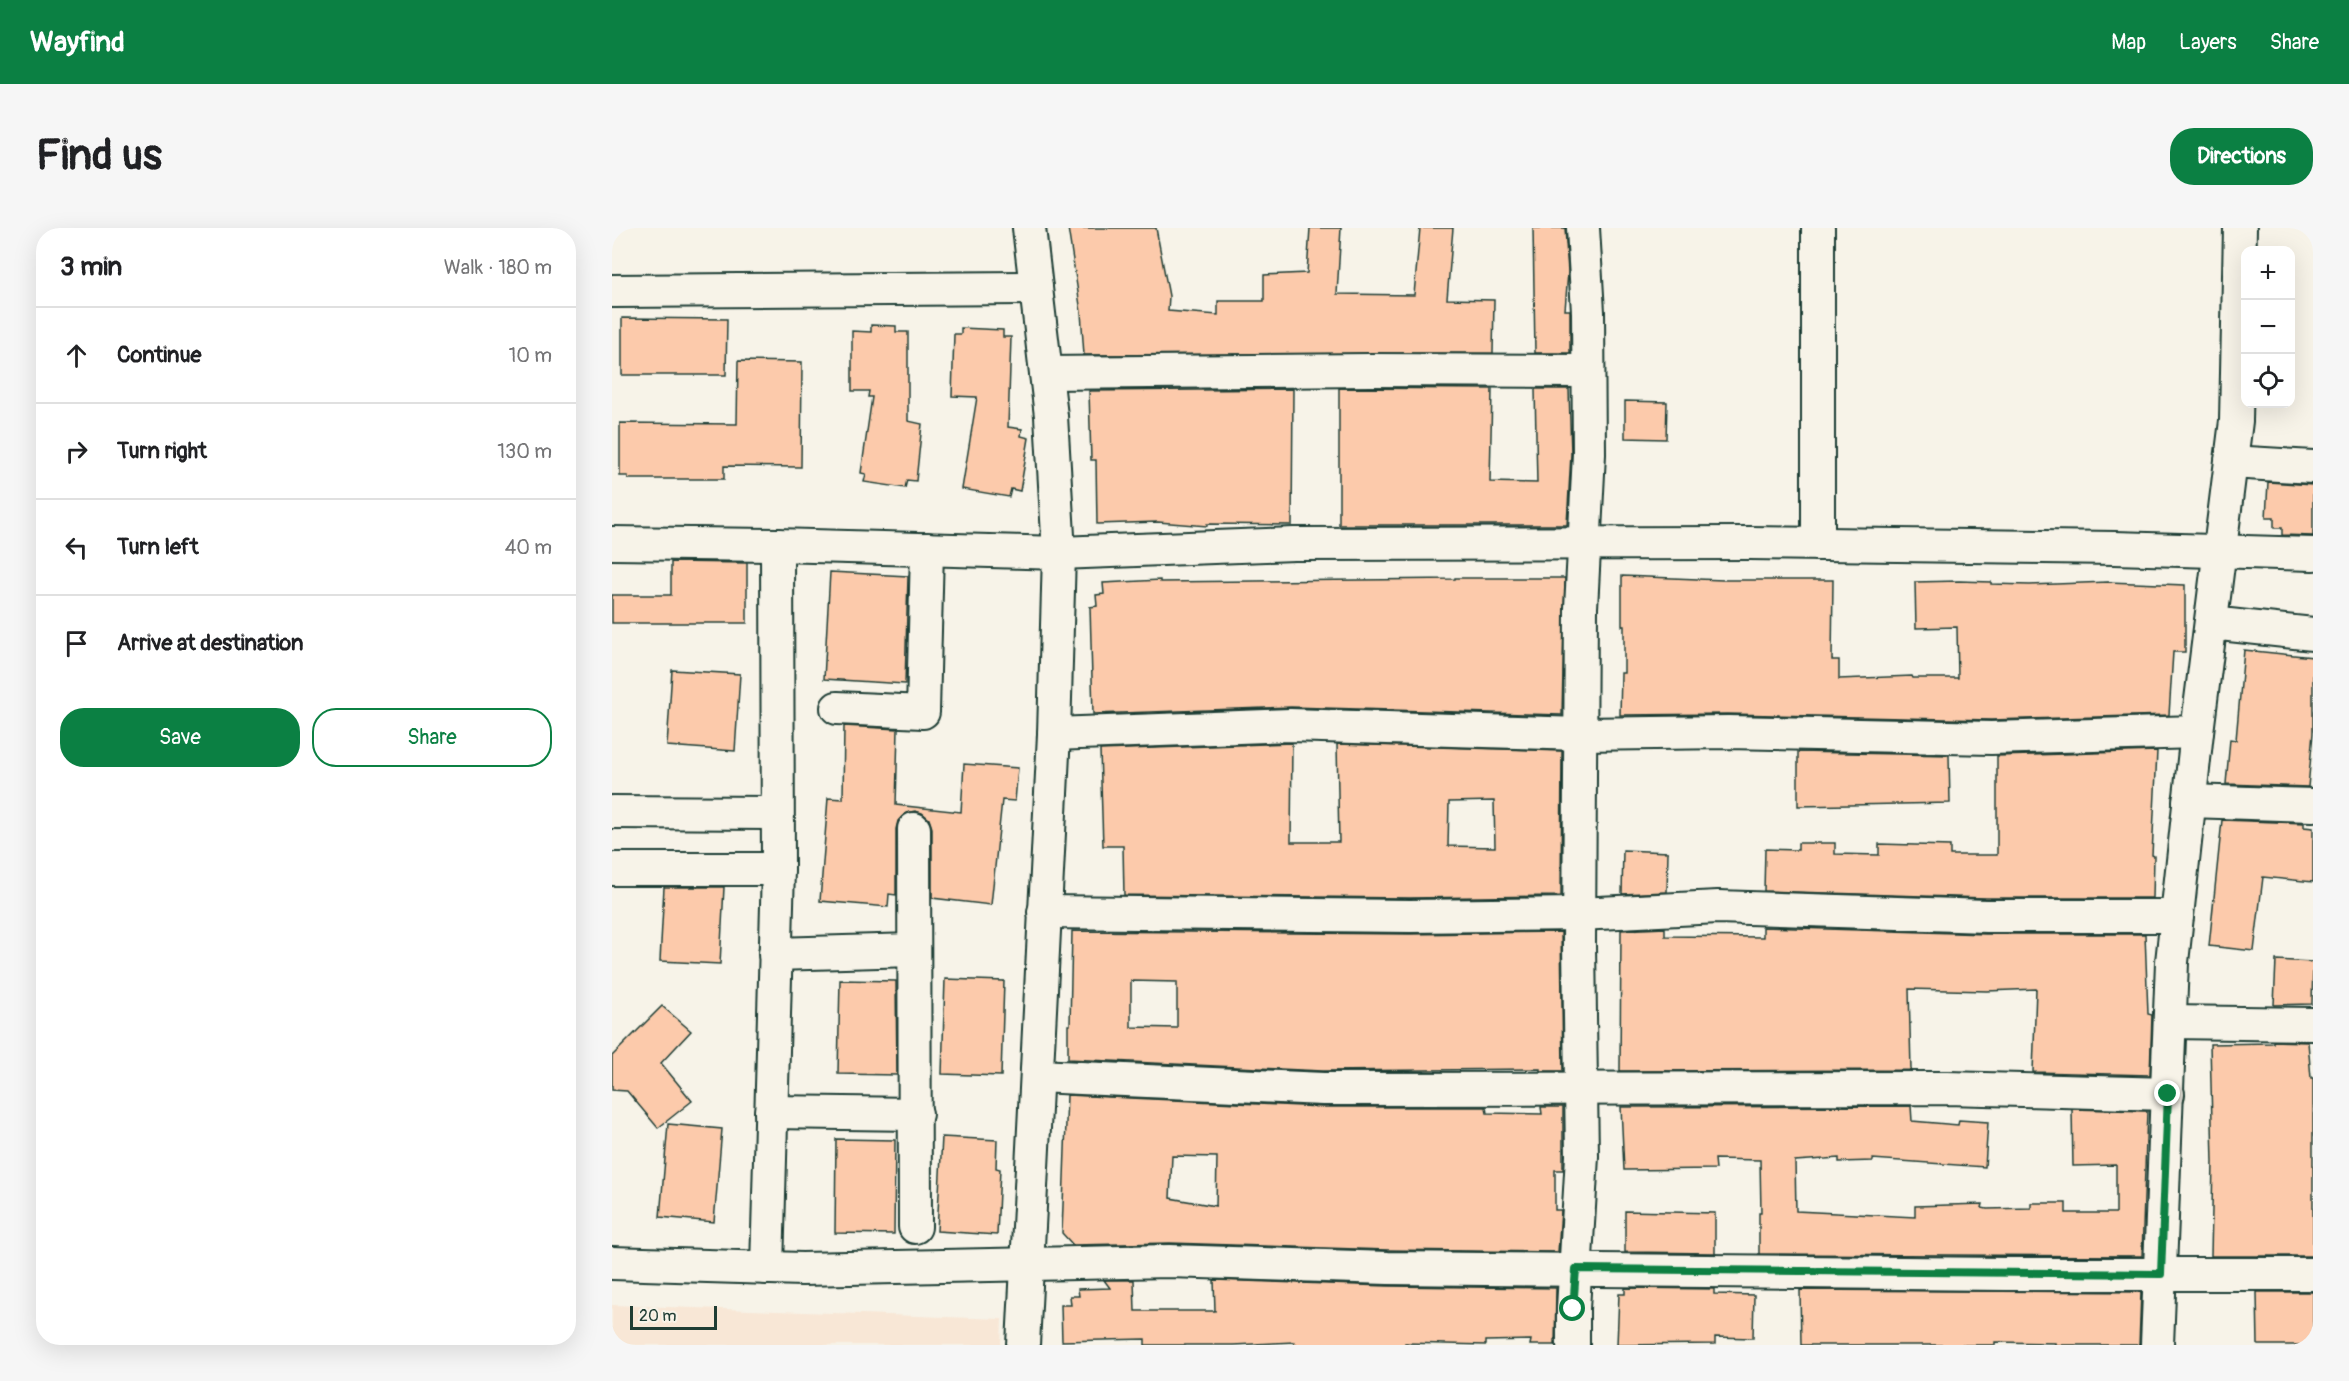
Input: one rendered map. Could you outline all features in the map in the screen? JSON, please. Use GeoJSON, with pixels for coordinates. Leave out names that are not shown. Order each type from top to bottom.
{"type":"FeatureCollection","features":[{"type":"Feature","properties":{"kind":"street"},"geometry":{"type":"LineString","coordinates":[[1023,1345],[1029,1264],[1054,734],[1059,552],[1051,416],[1029,228]]}},
{"type":"Feature","properties":{"kind":"street"},"geometry":{"type":"LineString","coordinates":[[1573,1345],[1582,1156],[1579,914],[1580,734],[1583,543],[1589,454],[1583,228]]}},
{"type":"Feature","properties":{"kind":"street"},"geometry":{"type":"LineString","coordinates":[[1818,228],[1818,544]]}},
{"type":"Feature","properties":{"kind":"street"},"geometry":{"type":"LineString","coordinates":[[2157,1345],[2172,962],[2189,801],[2236,421],[2240,228]]}},
{"type":"Feature","properties":{"kind":"street"},"geometry":{"type":"LineString","coordinates":[[612,291],[1036,288]]}},
{"type":"Feature","properties":{"kind":"street"},"geometry":{"type":"LineString","coordinates":[[1046,373],[1370,370],[1588,371]]}},
{"type":"Feature","properties":{"kind":"street"},"geometry":{"type":"LineString","coordinates":[[2231,462],[2313,467]]}},
{"type":"Feature","properties":{"kind":"street"},"geometry":{"type":"LineString","coordinates":[[612,543],[1059,552],[1294,544],[1818,544],[2221,551],[2313,555]]}},
{"type":"Feature","properties":{"kind":"street"},"geometry":{"type":"LineString","coordinates":[[767,1268],[778,869],[777,545]]}},
{"type":"Feature","properties":{"kind":"street"},"geometry":{"type":"LineString","coordinates":[[837,708],[923,712],[927,549]]}},
{"type":"Feature","properties":{"kind":"street"},"geometry":{"type":"LineString","coordinates":[[2211,623],[2313,634]]}},
{"type":"Feature","properties":{"kind":"street"},"geometry":{"type":"LineString","coordinates":[[1054,734],[1290,725],[1580,734],[1728,732],[1991,738],[2198,732]]}},
{"type":"Feature","properties":{"kind":"street"},"geometry":{"type":"LineString","coordinates":[[2189,801],[2313,805]]}},
{"type":"Feature","properties":{"kind":"street"},"geometry":{"type":"LineString","coordinates":[[612,812],[777,813]]}},
{"type":"Feature","properties":{"kind":"street"},"geometry":{"type":"LineString","coordinates":[[914,829],[915,1227]]}},
{"type":"Feature","properties":{"kind":"street"},"geometry":{"type":"LineString","coordinates":[[612,868],[778,869]]}},
{"type":"Feature","properties":{"kind":"street"},"geometry":{"type":"LineString","coordinates":[[1044,912],[1410,916],[1579,914],[1718,907],[1986,916],[2177,916]]}},
{"type":"Feature","properties":{"kind":"street"},"geometry":{"type":"LineString","coordinates":[[776,954],[914,950]]}},
{"type":"Feature","properties":{"kind":"street"},"geometry":{"type":"LineString","coordinates":[[2170,1022],[2313,1024]]}},
{"type":"Feature","properties":{"kind":"street"},"geometry":{"type":"LineString","coordinates":[[1037,1076],[1323,1089],[1947,1088],[2168,1094]]}},
{"type":"Feature","properties":{"kind":"street"},"geometry":{"type":"LineString","coordinates":[[771,1112],[916,1114]]}},
{"type":"Feature","properties":{"kind":"street"},"geometry":{"type":"LineString","coordinates":[[612,1263],[767,1268],[1169,1261],[1388,1269],[2313,1274]]}},
{"type":"Feature","properties":{"kind":"shaded area"},"geometry":{"type":"Polygon","coordinates":[[[612,1305],[1002,1319],[1001,1345],[612,1345],[612,1305]]]}},
{"type":"Feature","properties":{"kind":"building"},"geometry":{"type":"Polygon","coordinates":[[[1068,228],[1156,228],[1169,296],[1168,311],[1218,315],[1218,301],[1264,301],[1264,275],[1307,273],[1310,228],[1341,228],[1337,294],[1414,295],[1420,228],[1453,228],[1447,299],[1494,300],[1493,353],[1084,355],[1081,312],[1068,228]]]}},
{"type":"Feature","properties":{"kind":"building"},"geometry":{"type":"Polygon","coordinates":[[[1533,228],[1565,228],[1568,272],[1565,310],[1570,310],[1570,353],[1535,353],[1533,228]]]}},
{"type":"Feature","properties":{"kind":"building"},"geometry":{"type":"Polygon","coordinates":[[[622,318],[727,319],[726,375],[622,375],[622,318]]]}},
{"type":"Feature","properties":{"kind":"building"},"geometry":{"type":"Polygon","coordinates":[[[871,325],[896,326],[896,332],[908,332],[908,421],[922,424],[916,481],[907,480],[905,488],[864,482],[866,474],[861,473],[872,397],[868,397],[869,391],[852,391],[852,331],[871,332],[871,325]]]}},
{"type":"Feature","properties":{"kind":"building"},"geometry":{"type":"Polygon","coordinates":[[[961,328],[1003,330],[1003,337],[1011,337],[1008,427],[1022,429],[1021,436],[1029,438],[1020,491],[1011,489],[1009,497],[962,489],[977,397],[952,396],[954,334],[961,334],[961,328]]]}},
{"type":"Feature","properties":{"kind":"building"},"geometry":{"type":"Polygon","coordinates":[[[738,361],[802,362],[801,467],[724,466],[724,479],[628,479],[628,476],[620,476],[620,423],[737,424],[738,361]]]}},
{"type":"Feature","properties":{"kind":"building"},"geometry":{"type":"Polygon","coordinates":[[[1339,388],[1492,389],[1490,482],[1537,483],[1535,389],[1569,389],[1571,454],[1567,525],[1339,525],[1339,388]]]}},
{"type":"Feature","properties":{"kind":"building"},"geometry":{"type":"Polygon","coordinates":[[[1293,389],[1292,525],[1207,524],[1207,526],[1158,522],[1097,524],[1096,460],[1091,460],[1089,391],[1293,389]]]}},
{"type":"Feature","properties":{"kind":"building"},"geometry":{"type":"Polygon","coordinates":[[[1625,401],[1667,402],[1666,439],[1625,438],[1625,401]]]}},
{"type":"Feature","properties":{"kind":"building"},"geometry":{"type":"Polygon","coordinates":[[[2268,482],[2313,485],[2313,536],[2282,535],[2282,528],[2274,528],[2274,518],[2266,518],[2268,482]]]}},
{"type":"Feature","properties":{"kind":"building"},"geometry":{"type":"Polygon","coordinates":[[[671,562],[747,563],[747,623],[612,623],[612,595],[671,595],[671,562]]]}},
{"type":"Feature","properties":{"kind":"building"},"geometry":{"type":"Polygon","coordinates":[[[830,572],[908,576],[905,684],[824,679],[830,572]]]}},
{"type":"Feature","properties":{"kind":"building"},"geometry":{"type":"Polygon","coordinates":[[[1622,576],[1723,580],[1833,580],[1832,660],[1839,660],[1839,679],[1912,676],[1913,678],[1958,678],[1957,627],[1916,628],[1915,582],[1959,581],[2030,585],[2108,582],[2185,585],[2185,652],[2173,652],[2169,715],[1991,720],[1728,714],[1620,715],[1621,673],[1624,673],[1622,576]]]}},
{"type":"Feature","properties":{"kind":"building"},"geometry":{"type":"Polygon","coordinates":[[[1565,578],[1562,715],[1291,707],[1093,714],[1090,607],[1097,606],[1096,595],[1104,594],[1103,583],[1160,580],[1160,582],[1565,578]]]}},
{"type":"Feature","properties":{"kind":"building"},"geometry":{"type":"Polygon","coordinates":[[[2244,650],[2313,657],[2313,733],[2308,787],[2226,784],[2230,739],[2236,740],[2244,650]]]}},
{"type":"Feature","properties":{"kind":"building"},"geometry":{"type":"Polygon","coordinates":[[[672,670],[740,674],[735,751],[667,746],[672,670]]]}},
{"type":"Feature","properties":{"kind":"building"},"geometry":{"type":"Polygon","coordinates":[[[844,726],[898,729],[896,805],[961,812],[964,764],[1018,768],[1015,801],[1002,800],[991,905],[932,898],[932,828],[929,819],[915,811],[906,813],[898,821],[896,895],[889,894],[888,907],[820,901],[828,798],[843,799],[844,726]]]}},
{"type":"Feature","properties":{"kind":"building"},"geometry":{"type":"Polygon","coordinates":[[[1292,743],[1291,842],[1339,842],[1337,744],[1562,751],[1561,896],[1410,898],[1124,895],[1123,846],[1103,846],[1100,750],[1292,743]],[[1494,801],[1449,802],[1448,846],[1495,847],[1494,801]]]}},
{"type":"Feature","properties":{"kind":"building"},"geometry":{"type":"Polygon","coordinates":[[[2157,751],[2152,855],[2154,856],[2153,898],[1986,898],[1764,891],[1765,849],[1798,850],[1798,843],[1835,843],[1835,854],[1879,855],[1879,844],[1950,846],[1950,855],[1997,855],[1997,756],[2157,751]]]}},
{"type":"Feature","properties":{"kind":"building"},"geometry":{"type":"Polygon","coordinates":[[[1798,752],[1949,755],[1950,803],[1798,806],[1798,752]]]}},
{"type":"Feature","properties":{"kind":"building"},"geometry":{"type":"Polygon","coordinates":[[[2222,820],[2304,823],[2304,827],[2313,828],[2313,882],[2263,877],[2254,951],[2209,946],[2222,820]]]}},
{"type":"Feature","properties":{"kind":"building"},"geometry":{"type":"Polygon","coordinates":[[[1623,850],[1668,852],[1667,892],[1622,894],[1623,850]]]}},
{"type":"Feature","properties":{"kind":"building"},"geometry":{"type":"Polygon","coordinates":[[[664,887],[724,887],[720,964],[660,961],[664,887]]]}},
{"type":"Feature","properties":{"kind":"building"},"geometry":{"type":"Polygon","coordinates":[[[1763,927],[1986,934],[2145,934],[2148,1014],[2152,1015],[2150,1075],[2033,1072],[2036,989],[1987,991],[1909,989],[1911,1070],[1620,1071],[1621,930],[1665,928],[1665,936],[1763,937],[1763,927]]]}},
{"type":"Feature","properties":{"kind":"building"},"geometry":{"type":"Polygon","coordinates":[[[1072,931],[1410,934],[1561,932],[1563,1071],[1540,1071],[1540,1069],[1323,1071],[1068,1059],[1068,1025],[1070,1025],[1072,931]],[[1131,981],[1131,1027],[1177,1028],[1177,982],[1131,981]]]}},
{"type":"Feature","properties":{"kind":"building"},"geometry":{"type":"Polygon","coordinates":[[[2276,960],[2313,962],[2312,1004],[2274,1005],[2276,960]]]}},
{"type":"Feature","properties":{"kind":"building"},"geometry":{"type":"Polygon","coordinates":[[[945,979],[1004,981],[1001,1076],[942,1074],[945,979]]]}},
{"type":"Feature","properties":{"kind":"building"},"geometry":{"type":"Polygon","coordinates":[[[840,980],[896,981],[897,1075],[838,1074],[840,980]]]}},
{"type":"Feature","properties":{"kind":"building"},"geometry":{"type":"Polygon","coordinates":[[[662,1006],[691,1031],[661,1063],[692,1101],[658,1128],[627,1091],[612,1090],[612,1056],[662,1006]]]}},
{"type":"Feature","properties":{"kind":"building"},"geometry":{"type":"Polygon","coordinates":[[[2273,1041],[2308,1042],[2311,1078],[2313,1078],[2313,1256],[2211,1256],[2213,1162],[2210,1044],[2273,1043],[2273,1041]]]}},
{"type":"Feature","properties":{"kind":"building"},"geometry":{"type":"Polygon","coordinates":[[[1067,1095],[1322,1107],[1486,1107],[1487,1113],[1542,1114],[1541,1107],[1563,1107],[1563,1170],[1555,1170],[1555,1210],[1561,1210],[1558,1252],[1388,1250],[1170,1243],[1073,1245],[1062,1233],[1067,1095]],[[1172,1156],[1170,1198],[1216,1206],[1217,1157],[1172,1156]]]}},
{"type":"Feature","properties":{"kind":"building"},"geometry":{"type":"Polygon","coordinates":[[[1911,1106],[1912,1121],[1958,1125],[1959,1120],[1988,1122],[1985,1167],[1873,1159],[1873,1161],[1839,1162],[1839,1158],[1795,1161],[1796,1211],[1915,1217],[1915,1206],[1983,1204],[1982,1208],[1987,1209],[2031,1208],[2031,1203],[2066,1203],[2066,1213],[2116,1213],[2116,1165],[2073,1166],[2072,1109],[2147,1111],[2142,1256],[1759,1254],[1760,1160],[1715,1159],[1716,1169],[1624,1170],[1621,1107],[1911,1106]]]}},
{"type":"Feature","properties":{"kind":"building"},"geometry":{"type":"Polygon","coordinates":[[[668,1124],[722,1129],[714,1222],[660,1217],[668,1124]]]}},
{"type":"Feature","properties":{"kind":"building"},"geometry":{"type":"Polygon","coordinates":[[[942,1137],[997,1140],[996,1168],[1000,1169],[997,1235],[937,1231],[942,1137]]]}},
{"type":"Feature","properties":{"kind":"building"},"geometry":{"type":"Polygon","coordinates":[[[836,1139],[895,1140],[894,1234],[835,1233],[836,1139]]]}},
{"type":"Feature","properties":{"kind":"building"},"geometry":{"type":"Polygon","coordinates":[[[1625,1211],[1715,1213],[1715,1253],[1625,1252],[1625,1211]]]}},
{"type":"Feature","properties":{"kind":"building"},"geometry":{"type":"Polygon","coordinates":[[[1104,1280],[1134,1280],[1135,1311],[1215,1311],[1214,1280],[1387,1286],[1556,1288],[1555,1345],[1530,1345],[1531,1340],[1486,1341],[1486,1345],[1405,1343],[1405,1345],[1294,1345],[1294,1342],[1145,1345],[1145,1339],[1062,1341],[1061,1305],[1071,1305],[1070,1296],[1079,1296],[1078,1289],[1110,1288],[1104,1280]]]}},
{"type":"Feature","properties":{"kind":"building"},"geometry":{"type":"Polygon","coordinates":[[[1625,1288],[1714,1289],[1714,1294],[1754,1295],[1753,1338],[1715,1337],[1715,1344],[1617,1345],[1619,1294],[1625,1294],[1625,1288]]]}},
{"type":"Feature","properties":{"kind":"building"},"geometry":{"type":"Polygon","coordinates":[[[1800,1290],[2141,1292],[2139,1345],[1995,1342],[1995,1345],[1801,1345],[1800,1290]]]}},
{"type":"Feature","properties":{"kind":"building"},"geometry":{"type":"Polygon","coordinates":[[[2257,1292],[2313,1292],[2313,1345],[2258,1345],[2257,1292]]]}},
{"type":"Feature","properties":{"kind":"route"},"geometry":{"type":"LineString","coordinates":[[1573,1309],[1576,1269],[2161,1274],[2168,1094]]}}]}
